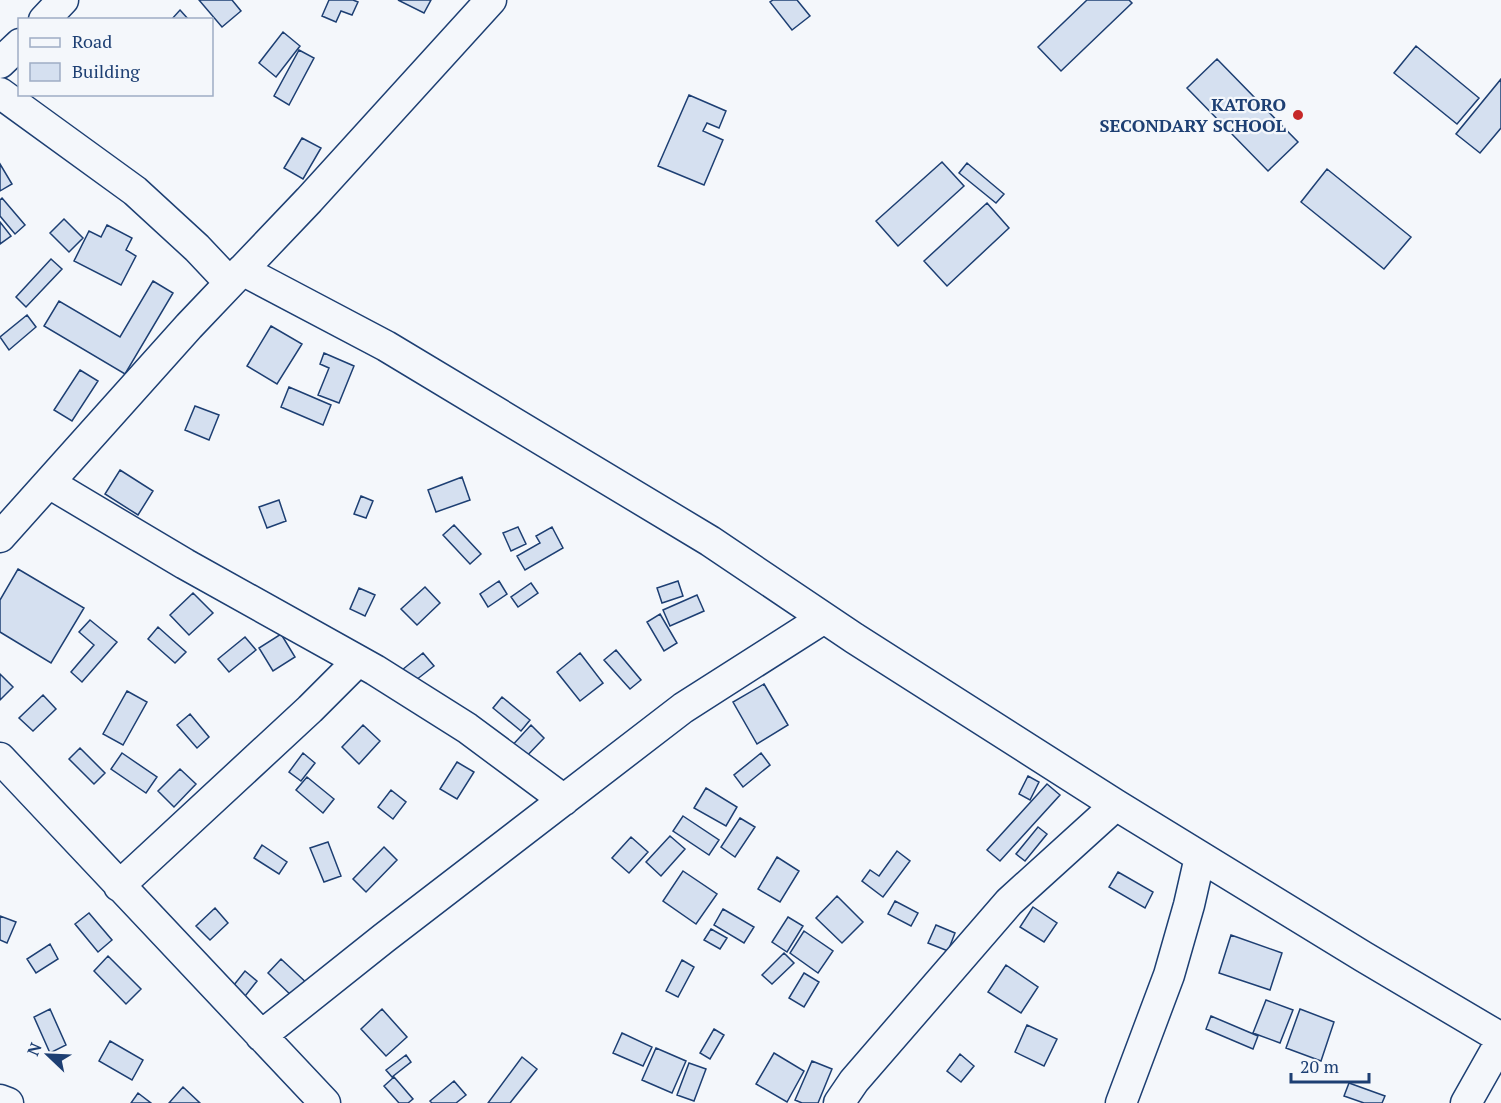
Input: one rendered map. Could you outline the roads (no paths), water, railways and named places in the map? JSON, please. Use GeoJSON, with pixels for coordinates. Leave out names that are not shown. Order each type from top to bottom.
{"type":"FeatureCollection","features":[{"type":"Feature","properties":{"kind":"street"},"geometry":{"type":"LineString","coordinates":[[46,18],[63,0]]}},
{"type":"Feature","properties":{"kind":"street"},"geometry":{"type":"LineString","coordinates":[[0,537],[492,0]]}},
{"type":"Feature","properties":{"kind":"street"},"geometry":{"type":"LineString","coordinates":[[0,63],[18,46]]}},
{"type":"Feature","properties":{"kind":"street"},"geometry":{"type":"LineString","coordinates":[[0,93],[135,192],[197,248],[236,277],[386,346],[710,541],[824,618],[1116,805],[1501,1040],[1466,1103]]}},
{"type":"Feature","properties":{"kind":"street"},"geometry":{"type":"LineString","coordinates":[[49,483],[185,564],[358,661],[467,728],[564,800]]}},
{"type":"Feature","properties":{"kind":"street"},"geometry":{"type":"LineString","coordinates":[[261,1036],[384,938],[683,708],[824,618]]}},
{"type":"Feature","properties":{"kind":"street"},"geometry":{"type":"LineString","coordinates":[[119,886],[310,709],[358,661]]}},
{"type":"Feature","properties":{"kind":"street"},"geometry":{"type":"LineString","coordinates":[[0,758],[325,1103]]}},
{"type":"Feature","properties":{"kind":"street"},"geometry":{"type":"LineString","coordinates":[[839,1103],[862,1072],[1009,902],[1116,805]]}},
{"type":"Feature","properties":{"kind":"street"},"geometry":{"type":"LineString","coordinates":[[1122,1103],[1169,975],[1190,905],[1200,857]]}},
{"type":"Feature","properties":{"kind":"street"},"geometry":{"type":"LineString","coordinates":[[0,1100],[8,1103]]}},
{"type":"Feature","properties":{"kind":"place","name":"KATORO SECONDARY SCHOOL"},"geometry":{"type":"Point","coordinates":[1298,115]}}]}
